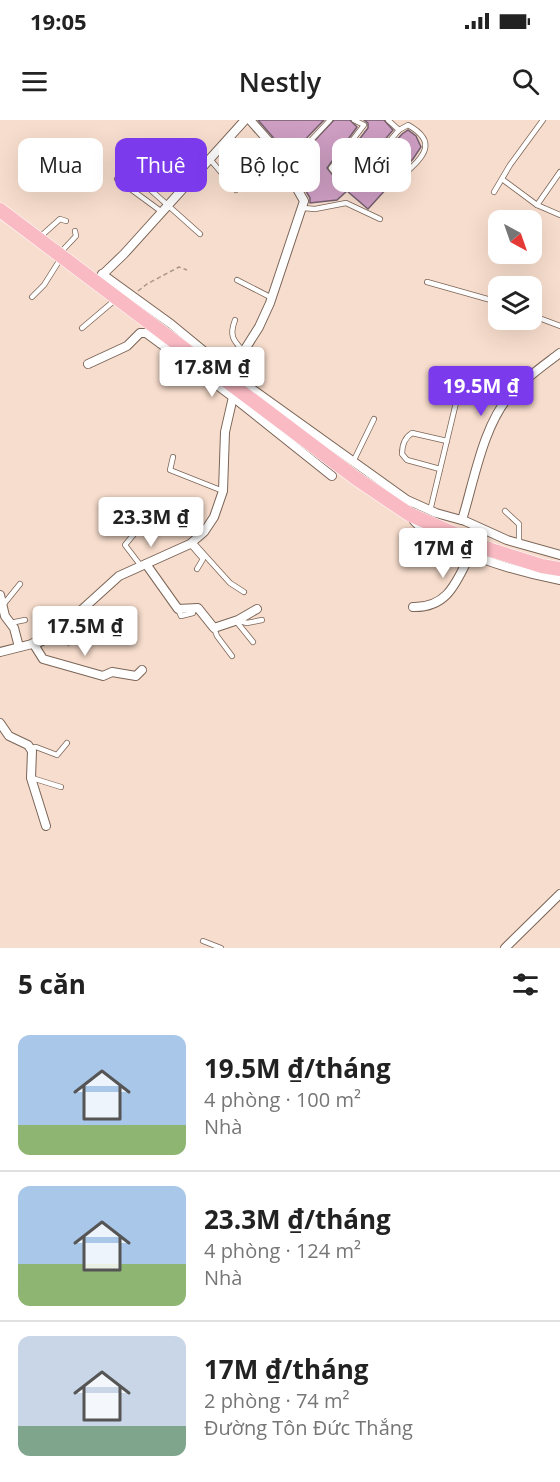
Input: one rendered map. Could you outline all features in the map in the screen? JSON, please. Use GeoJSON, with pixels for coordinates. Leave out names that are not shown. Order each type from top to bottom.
{"type":"FeatureCollection","features":[{"type":"Feature","properties":{"kind":"highway"},"geometry":{"type":"LineString","coordinates":[[0,210],[98,278],[117,298],[233,389],[357,479],[491,550],[542,566],[560,569]]}},
{"type":"Feature","properties":{"kind":"street"},"geometry":{"type":"LineString","coordinates":[[0,652],[33,643],[57,632],[110,582],[191,543],[209,525],[223,491],[225,432],[233,389],[230,373],[135,297],[98,278],[124,254],[245,120]]}},
{"type":"Feature","properties":{"kind":"street"},"geometry":{"type":"LineString","coordinates":[[230,373],[259,327],[272,298],[292,232],[303,208],[302,194],[272,145],[250,120]]}},
{"type":"Feature","properties":{"kind":"street"},"geometry":{"type":"LineString","coordinates":[[88,364],[127,346],[143,331],[353,462],[407,500],[420,513],[463,522],[519,544],[560,555]]}},
{"type":"Feature","properties":{"kind":"street"},"geometry":{"type":"LineString","coordinates":[[463,522],[490,429],[498,411],[510,395],[560,353]]}},
{"type":"Feature","properties":{"kind":"street"},"geometry":{"type":"LineString","coordinates":[[233,389],[332,476]]}},
{"type":"Feature","properties":{"kind":"street"},"geometry":{"type":"LineString","coordinates":[[420,513],[419,527],[471,553],[500,565],[560,580]]}},
{"type":"Feature","properties":{"kind":"street"},"geometry":{"type":"LineString","coordinates":[[413,607],[430,607],[442,599],[453,588],[471,553]]}},
{"type":"Feature","properties":{"kind":"street"},"geometry":{"type":"LineString","coordinates":[[144,565],[178,609],[196,607],[214,628],[237,620],[257,609]]}},
{"type":"Feature","properties":{"kind":"street"},"geometry":{"type":"LineString","coordinates":[[0,595],[5,616],[15,632],[19,647]]}},
{"type":"Feature","properties":{"kind":"street"},"geometry":{"type":"LineString","coordinates":[[33,643],[43,659],[100,676],[114,672],[136,676],[142,670]]}},
{"type":"Feature","properties":{"kind":"street"},"geometry":{"type":"LineString","coordinates":[[0,723],[9,736],[30,747],[31,778],[46,826]]}},
{"type":"Feature","properties":{"kind":"street"},"geometry":{"type":"LineString","coordinates":[[505,948],[560,894]]}},
{"type":"Feature","properties":{"kind":"lane"},"geometry":{"type":"LineString","coordinates":[[313,138],[330,120]]}},
{"type":"Feature","properties":{"kind":"lane"},"geometry":{"type":"LineString","coordinates":[[354,120],[364,125]]}},
{"type":"Feature","properties":{"kind":"lane"},"geometry":{"type":"LineString","coordinates":[[353,138],[371,120]]}},
{"type":"Feature","properties":{"kind":"lane"},"geometry":{"type":"LineString","coordinates":[[388,120],[399,130]]}},
{"type":"Feature","properties":{"kind":"lane"},"geometry":{"type":"LineString","coordinates":[[494,192],[543,120]]}},
{"type":"Feature","properties":{"kind":"lane"},"geometry":{"type":"LineString","coordinates":[[392,138],[408,124],[426,138],[427,146],[423,154],[411,166]]}},
{"type":"Feature","properties":{"kind":"lane"},"geometry":{"type":"LineString","coordinates":[[209,158],[219,170]]}},
{"type":"Feature","properties":{"kind":"lane"},"geometry":{"type":"LineString","coordinates":[[537,205],[560,172]]}},
{"type":"Feature","properties":{"kind":"lane"},"geometry":{"type":"LineString","coordinates":[[502,179],[537,205],[560,215]]}},
{"type":"Feature","properties":{"kind":"lane"},"geometry":{"type":"LineString","coordinates":[[135,192],[162,212]]}},
{"type":"Feature","properties":{"kind":"lane"},"geometry":{"type":"LineString","coordinates":[[154,192],[200,234]]}},
{"type":"Feature","properties":{"kind":"lane"},"geometry":{"type":"LineString","coordinates":[[303,208],[315,209],[346,203],[380,219]]}},
{"type":"Feature","properties":{"kind":"lane"},"geometry":{"type":"LineString","coordinates":[[39,237],[60,219],[66,221]]}},
{"type":"Feature","properties":{"kind":"lane"},"geometry":{"type":"LineString","coordinates":[[32,297],[44,285],[61,254],[76,236],[75,231]]}},
{"type":"Feature","properties":{"kind":"lane"},"geometry":{"type":"LineString","coordinates":[[237,280],[272,298]]}},
{"type":"Feature","properties":{"kind":"lane"},"geometry":{"type":"LineString","coordinates":[[427,282],[488,299]]}},
{"type":"Feature","properties":{"kind":"lane"},"geometry":{"type":"LineString","coordinates":[[82,328],[117,298]]}},
{"type":"Feature","properties":{"kind":"lane"},"geometry":{"type":"LineString","coordinates":[[542,319],[560,326]]}},
{"type":"Feature","properties":{"kind":"lane"},"geometry":{"type":"LineString","coordinates":[[235,320],[231,331],[232,339],[244,352]]}},
{"type":"Feature","properties":{"kind":"lane"},"geometry":{"type":"LineString","coordinates":[[420,513],[440,469],[461,382]]}},
{"type":"Feature","properties":{"kind":"lane"},"geometry":{"type":"LineString","coordinates":[[353,462],[374,419]]}},
{"type":"Feature","properties":{"kind":"lane"},"geometry":{"type":"LineString","coordinates":[[440,469],[407,460],[402,454],[402,447],[406,437],[412,433],[447,441]]}},
{"type":"Feature","properties":{"kind":"lane"},"geometry":{"type":"LineString","coordinates":[[173,457],[170,470],[223,491]]}},
{"type":"Feature","properties":{"kind":"lane"},"geometry":{"type":"LineString","coordinates":[[505,511],[519,524],[519,544]]}},
{"type":"Feature","properties":{"kind":"lane"},"geometry":{"type":"LineString","coordinates":[[134,534],[125,545],[144,565]]}},
{"type":"Feature","properties":{"kind":"lane"},"geometry":{"type":"LineString","coordinates":[[191,543],[203,559],[196,569]]}},
{"type":"Feature","properties":{"kind":"lane"},"geometry":{"type":"LineString","coordinates":[[191,543],[230,583],[244,592]]}},
{"type":"Feature","properties":{"kind":"lane"},"geometry":{"type":"LineString","coordinates":[[3,605],[20,584]]}},
{"type":"Feature","properties":{"kind":"lane"},"geometry":{"type":"LineString","coordinates":[[178,609],[181,616],[193,613]]}},
{"type":"Feature","properties":{"kind":"lane"},"geometry":{"type":"LineString","coordinates":[[66,610],[61,615],[66,624]]}},
{"type":"Feature","properties":{"kind":"lane"},"geometry":{"type":"LineString","coordinates":[[10,623],[25,620]]}},
{"type":"Feature","properties":{"kind":"lane"},"geometry":{"type":"LineString","coordinates":[[237,620],[247,623],[262,620]]}},
{"type":"Feature","properties":{"kind":"lane"},"geometry":{"type":"LineString","coordinates":[[237,620],[253,642]]}},
{"type":"Feature","properties":{"kind":"lane"},"geometry":{"type":"LineString","coordinates":[[214,628],[217,636],[232,656]]}},
{"type":"Feature","properties":{"kind":"lane"},"geometry":{"type":"LineString","coordinates":[[30,747],[57,755],[67,743]]}},
{"type":"Feature","properties":{"kind":"lane"},"geometry":{"type":"LineString","coordinates":[[31,778],[61,787]]}},
{"type":"Feature","properties":{"kind":"lane"},"geometry":{"type":"LineString","coordinates":[[202,940],[221,948]]}},
{"type":"Feature","properties":{"kind":"path"},"geometry":{"type":"LineString","coordinates":[[135,297],[140,288],[169,271],[179,267],[187,270]]}},
{"type":"Feature","properties":{"kind":"path"},"geometry":{"type":"LineString","coordinates":[[57,632],[69,646]]}},
{"type":"Feature","properties":{"kind":"building"},"geometry":{"type":"Polygon","coordinates":[[[258,120],[324,120],[307,138],[274,138],[258,120]]]}},
{"type":"Feature","properties":{"kind":"building"},"geometry":{"type":"Polygon","coordinates":[[[334,120],[350,120],[357,127],[349,138],[332,138],[332,161],[327,168],[332,174],[332,192],[346,192],[337,200],[310,203],[306,192],[320,192],[320,138],[317,138],[334,120]]]}},
{"type":"Feature","properties":{"kind":"building"},"geometry":{"type":"Polygon","coordinates":[[[364,120],[384,120],[393,130],[386,138],[360,138],[368,128],[368,123],[364,120]]]}},
{"type":"Feature","properties":{"kind":"building"},"geometry":{"type":"Polygon","coordinates":[[[408,130],[416,136],[421,147],[411,161],[411,138],[399,138],[408,130]]]}},
{"type":"Feature","properties":{"kind":"building"},"geometry":{"type":"Polygon","coordinates":[[[348,192],[384,192],[368,209],[348,192]]]}}]}
